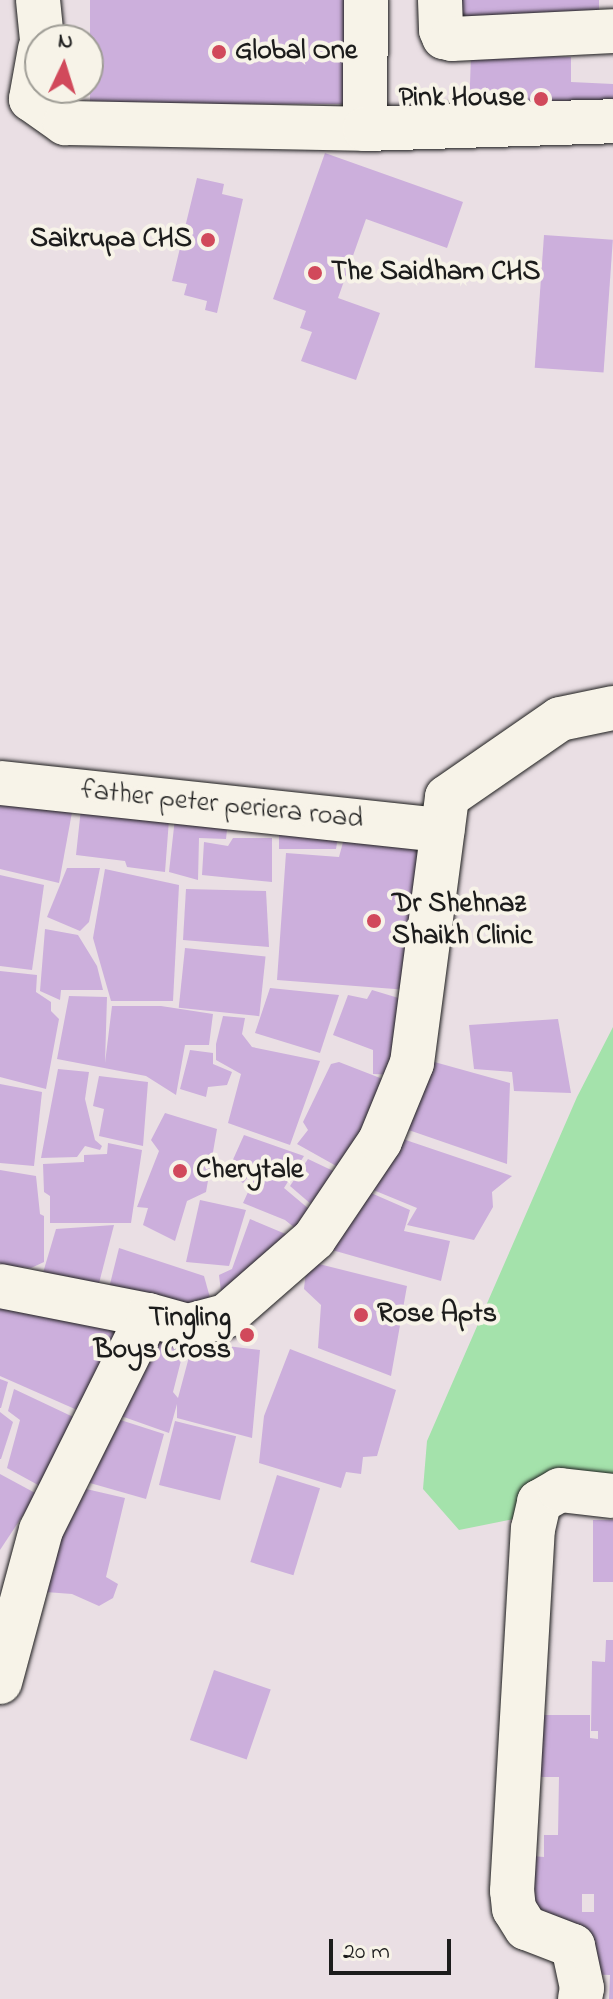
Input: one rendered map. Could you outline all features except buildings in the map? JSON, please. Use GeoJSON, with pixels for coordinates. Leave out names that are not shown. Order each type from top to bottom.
{"type":"FeatureCollection","features":[{"type":"Feature","properties":{"kind":"street"},"geometry":{"type":"LineString","coordinates":[[38,0],[40,24]]}},
{"type":"Feature","properties":{"kind":"street"},"geometry":{"type":"LineString","coordinates":[[365,129],[366,0]]}},
{"type":"Feature","properties":{"kind":"street"},"geometry":{"type":"LineString","coordinates":[[440,0],[441,30],[444,37],[452,39],[613,31]]}},
{"type":"Feature","properties":{"kind":"street"},"geometry":{"type":"LineString","coordinates":[[38,104],[65,123],[365,129],[613,121]]}},
{"type":"Feature","properties":{"kind":"street"},"geometry":{"type":"LineString","coordinates":[[0,1286],[148,1315],[188,1326],[226,1316],[314,1239],[380,1141],[412,1063],[447,797],[560,719],[613,708]]}},
{"type":"Feature","properties":{"kind":"street","name":"father peter periera road"},"geometry":{"type":"LineString","coordinates":[[0,783],[443,830]]}},
{"type":"Feature","properties":{"kind":"street"},"geometry":{"type":"LineString","coordinates":[[0,1682],[41,1530],[148,1315]]}},
{"type":"Feature","properties":{"kind":"street"},"geometry":{"type":"LineString","coordinates":[[580,1999],[582,1988],[573,1946],[526,1928],[514,1909],[512,1891],[533,1529],[539,1502],[560,1490],[613,1496]]}},
{"type":"Feature","properties":{"kind":"green space"},"geometry":{"type":"Polygon","coordinates":[[[613,1027],[613,1506],[589,1504],[459,1530],[423,1489],[427,1441],[577,1097],[613,1027]]]}},
{"type":"Feature","properties":{"kind":"place","name":"Global One"},"geometry":{"type":"Point","coordinates":[219,52]}},
{"type":"Feature","properties":{"kind":"place","name":"Pink House"},"geometry":{"type":"Point","coordinates":[541,99]}},
{"type":"Feature","properties":{"kind":"place","name":"Saikrupa CHS"},"geometry":{"type":"Point","coordinates":[208,240]}},
{"type":"Feature","properties":{"kind":"place","name":"The Saidham CHS"},"geometry":{"type":"Point","coordinates":[315,273]}},
{"type":"Feature","properties":{"kind":"place","name":"Dr Shehnaz Shaikh Clinic"},"geometry":{"type":"Point","coordinates":[374,921]}},
{"type":"Feature","properties":{"kind":"place","name":"Cherytale"},"geometry":{"type":"Point","coordinates":[180,1171]}},
{"type":"Feature","properties":{"kind":"place","name":"Rose Apts"},"geometry":{"type":"Point","coordinates":[361,1315]}},
{"type":"Feature","properties":{"kind":"place","name":"Tingling Boys Cross"},"geometry":{"type":"Point","coordinates":[247,1335]}}]}
